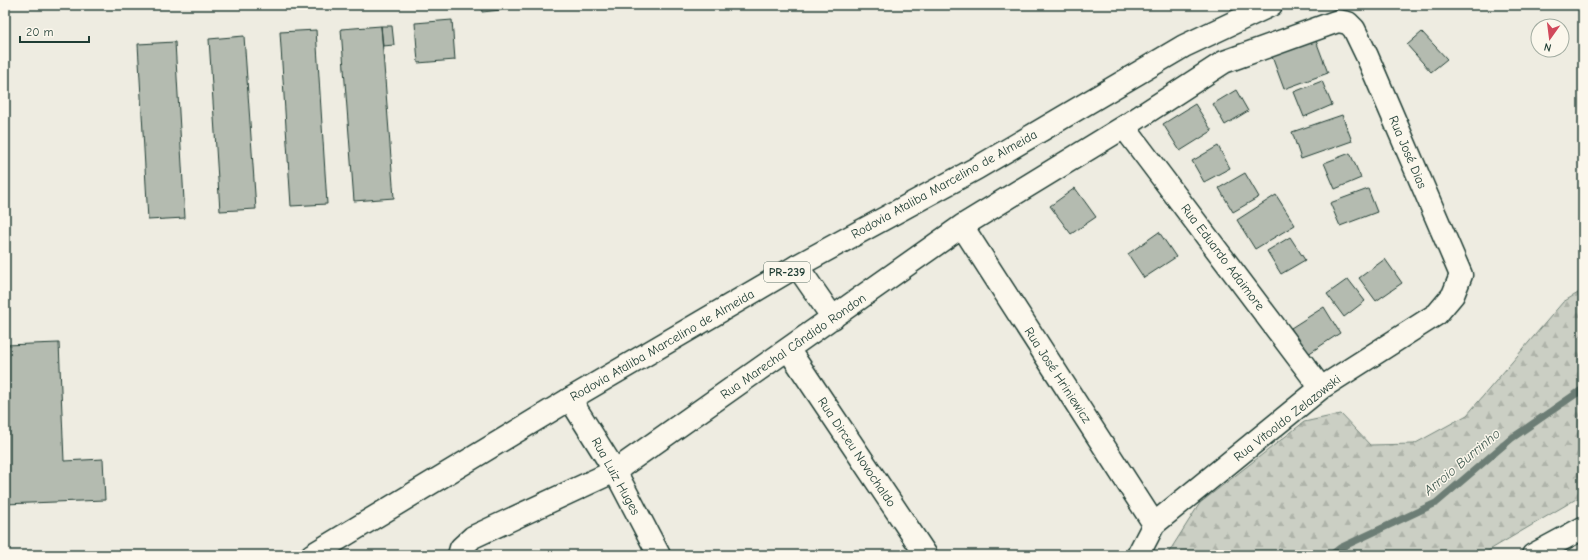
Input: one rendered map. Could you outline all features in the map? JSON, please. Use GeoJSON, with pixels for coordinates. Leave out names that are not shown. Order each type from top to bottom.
{"type":"FeatureCollection","features":[{"type":"Feature","properties":{"kind":"street","name":"Rodovia Ataliba Marcelino de Almeida"},"geometry":{"type":"LineString","coordinates":[[312,555],[570,398],[797,266],[977,168],[1184,46],[1271,5]]}},
{"type":"Feature","properties":{"kind":"street","name":"Rua Marechal Cândido Rondon"},"geometry":{"type":"LineString","coordinates":[[459,555],[461,548],[473,537],[615,471],[962,226],[1124,127],[1224,62],[1338,21],[1348,23],[1354,29]]}},
{"type":"Feature","properties":{"kind":"street","name":"Rua José Dias"},"geometry":{"type":"LineString","coordinates":[[1354,29],[1461,275]]}},
{"type":"Feature","properties":{"kind":"street","name":"Rua Eduardo Adaimore"},"geometry":{"type":"LineString","coordinates":[[1124,127],[1321,388]]}},
{"type":"Feature","properties":{"kind":"street","name":"Rua José Hriniewicz"},"geometry":{"type":"LineString","coordinates":[[962,226],[1154,524]]}},
{"type":"Feature","properties":{"kind":"street"},"geometry":{"type":"LineString","coordinates":[[797,266],[832,318]]}},
{"type":"Feature","properties":{"kind":"street","name":"Rua Vitooldo Zelazowski"},"geometry":{"type":"LineString","coordinates":[[1138,555],[1154,524],[1321,388],[1437,314],[1453,295],[1461,275]]}},
{"type":"Feature","properties":{"kind":"street","name":"Rua Dirceu Novochaldo"},"geometry":{"type":"LineString","coordinates":[[788,349],[926,555]]}},
{"type":"Feature","properties":{"kind":"street","name":"Rua Luiz Huges"},"geometry":{"type":"LineString","coordinates":[[570,398],[615,471],[659,555]]}},
{"type":"Feature","properties":{"kind":"street"},"geometry":{"type":"LineString","coordinates":[[1533,555],[1583,528]]}},
{"type":"Feature","properties":{"kind":"green space"},"geometry":{"type":"Polygon","coordinates":[[[1583,290],[1583,495],[1481,555],[1167,555],[1200,503],[1304,422],[1341,414],[1370,445],[1414,444],[1467,415],[1563,302],[1583,290]]]}},
{"type":"Feature","properties":{"kind":"building"},"geometry":{"type":"Polygon","coordinates":[[[481,5],[500,5],[501,10],[482,12],[481,5]]]}},
{"type":"Feature","properties":{"kind":"building"},"geometry":{"type":"Polygon","coordinates":[[[452,20],[455,60],[418,63],[415,23],[452,20]]]}},
{"type":"Feature","properties":{"kind":"building"},"geometry":{"type":"Polygon","coordinates":[[[381,26],[392,26],[394,45],[383,46],[381,26]]]}},
{"type":"Feature","properties":{"kind":"building"},"geometry":{"type":"Polygon","coordinates":[[[381,26],[394,198],[354,201],[341,29],[381,26]]]}},
{"type":"Feature","properties":{"kind":"building"},"geometry":{"type":"Polygon","coordinates":[[[316,30],[327,204],[291,206],[280,32],[316,30]]]}},
{"type":"Feature","properties":{"kind":"building"},"geometry":{"type":"Polygon","coordinates":[[[1422,32],[1447,59],[1431,72],[1407,45],[1422,32]]]}},
{"type":"Feature","properties":{"kind":"building"},"geometry":{"type":"Polygon","coordinates":[[[244,36],[256,209],[220,211],[209,39],[244,36]]]}},
{"type":"Feature","properties":{"kind":"building"},"geometry":{"type":"Polygon","coordinates":[[[1315,38],[1328,73],[1284,89],[1271,54],[1315,38]]]}},
{"type":"Feature","properties":{"kind":"building"},"geometry":{"type":"Polygon","coordinates":[[[175,42],[185,218],[148,220],[138,44],[175,42]]]}},
{"type":"Feature","properties":{"kind":"building"},"geometry":{"type":"Polygon","coordinates":[[[1322,81],[1332,105],[1304,117],[1294,92],[1322,81]]]}},
{"type":"Feature","properties":{"kind":"building"},"geometry":{"type":"Polygon","coordinates":[[[1236,90],[1248,111],[1225,125],[1213,104],[1236,90]]]}},
{"type":"Feature","properties":{"kind":"building"},"geometry":{"type":"Polygon","coordinates":[[[1195,104],[1212,131],[1180,151],[1163,124],[1195,104]]]}},
{"type":"Feature","properties":{"kind":"building"},"geometry":{"type":"Polygon","coordinates":[[[1342,115],[1352,141],[1301,159],[1292,132],[1342,115]]]}},
{"type":"Feature","properties":{"kind":"building"},"geometry":{"type":"Polygon","coordinates":[[[1218,146],[1230,168],[1204,182],[1192,161],[1218,146]]]}},
{"type":"Feature","properties":{"kind":"building"},"geometry":{"type":"Polygon","coordinates":[[[1350,153],[1361,178],[1335,189],[1324,163],[1350,153]]]}},
{"type":"Feature","properties":{"kind":"building"},"geometry":{"type":"Polygon","coordinates":[[[1245,173],[1259,197],[1233,212],[1219,188],[1245,173]]]}},
{"type":"Feature","properties":{"kind":"building"},"geometry":{"type":"Polygon","coordinates":[[[1075,188],[1096,217],[1071,234],[1050,206],[1075,188]]]}},
{"type":"Feature","properties":{"kind":"building"},"geometry":{"type":"Polygon","coordinates":[[[1368,189],[1377,212],[1340,226],[1330,203],[1368,189]]]}},
{"type":"Feature","properties":{"kind":"building"},"geometry":{"type":"Polygon","coordinates":[[[1276,195],[1295,225],[1255,249],[1237,220],[1276,195]]]}},
{"type":"Feature","properties":{"kind":"building"},"geometry":{"type":"Polygon","coordinates":[[[1159,232],[1176,257],[1144,278],[1128,254],[1159,232]]]}},
{"type":"Feature","properties":{"kind":"building"},"geometry":{"type":"Polygon","coordinates":[[[1290,237],[1305,260],[1281,274],[1267,251],[1290,237]]]}},
{"type":"Feature","properties":{"kind":"building"},"geometry":{"type":"Polygon","coordinates":[[[1385,259],[1402,283],[1376,301],[1359,278],[1385,259]]]}},
{"type":"Feature","properties":{"kind":"building"},"geometry":{"type":"Polygon","coordinates":[[[1348,279],[1365,301],[1344,317],[1327,294],[1348,279]]]}},
{"type":"Feature","properties":{"kind":"building"},"geometry":{"type":"Polygon","coordinates":[[[1324,307],[1340,333],[1308,354],[1291,328],[1324,307]]]}},
{"type":"Feature","properties":{"kind":"building"},"geometry":{"type":"Polygon","coordinates":[[[59,343],[64,461],[103,459],[105,500],[5,504],[5,345],[59,343]]]}},
{"type":"Feature","properties":{"kind":"waterway","name":"Arroio Burrinho"},"geometry":{"type":"LineString","coordinates":[[1331,555],[1340,548],[1436,503],[1512,438],[1583,389]]}}]}
